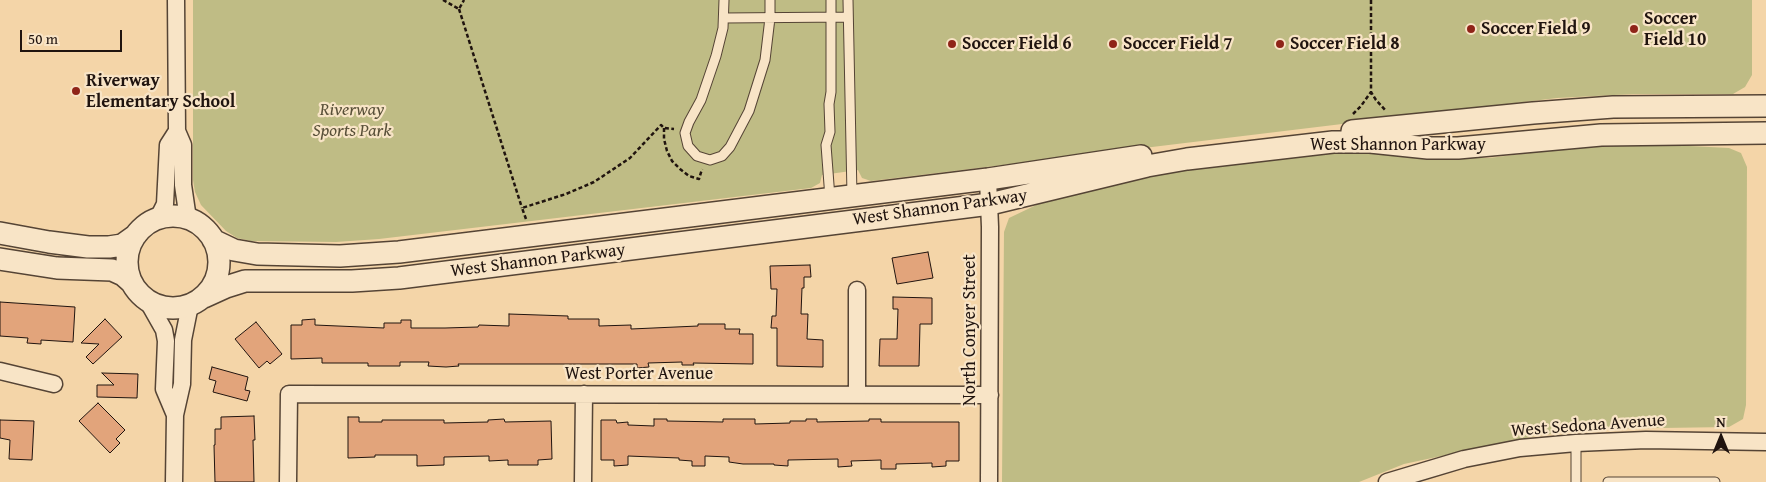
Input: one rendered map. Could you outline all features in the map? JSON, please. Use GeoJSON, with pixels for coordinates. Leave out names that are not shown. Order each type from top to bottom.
{"type":"FeatureCollection","features":[{"type":"Feature","properties":{"kind":"street"},"geometry":{"type":"LineString","coordinates":[[176,0],[176,131],[183,144],[183,185],[188,219]]}},
{"type":"Feature","properties":{"kind":"street","name":"West Shannon Parkway"},"geometry":{"type":"LineString","coordinates":[[213,240],[234,250],[257,254],[340,256],[371,254],[988,179],[1118,158],[1524,114],[1613,107],[1766,106]]}},
{"type":"Feature","properties":{"kind":"street"},"geometry":{"type":"LineString","coordinates":[[157,220],[165,204],[168,145],[176,131]]}},
{"type":"Feature","properties":{"kind":"street","name":"West Shannon Parkway"},"geometry":{"type":"LineString","coordinates":[[197,301],[226,287],[245,281],[352,281],[399,278],[990,204],[1147,166],[1187,159],[1332,142],[1370,142],[1428,148],[1458,148],[1601,135],[1766,133]]}},
{"type":"Feature","properties":{"kind":"street","name":"North Conyer Street"},"geometry":{"type":"LineString","coordinates":[[988,179],[990,204],[989,482]]}},
{"type":"Feature","properties":{"kind":"street"},"geometry":{"type":"LineString","coordinates":[[704,240],[722,226],[823,214],[840,207],[852,195]]}},
{"type":"Feature","properties":{"kind":"street"},"geometry":{"type":"LineString","coordinates":[[0,233],[49,242],[104,248],[122,245],[145,226],[157,220],[178,217],[188,219],[202,228],[213,240],[218,255],[219,270],[213,285],[197,301],[183,340],[182,384],[174,415],[174,482]]}},
{"type":"Feature","properties":{"kind":"street"},"geometry":{"type":"LineString","coordinates":[[132,283],[128,271],[127,258],[130,246],[136,235]]}},
{"type":"Feature","properties":{"kind":"street"},"geometry":{"type":"LineString","coordinates":[[0,259],[56,268],[112,270],[123,275],[147,300],[161,307],[176,308],[197,301]]}},
{"type":"Feature","properties":{"kind":"street"},"geometry":{"type":"LineString","coordinates":[[857,290],[857,394]]}},
{"type":"Feature","properties":{"kind":"street"},"geometry":{"type":"LineString","coordinates":[[147,300],[164,330],[166,341],[164,389],[174,415]]}},
{"type":"Feature","properties":{"kind":"street"},"geometry":{"type":"LineString","coordinates":[[0,371],[54,384]]}},
{"type":"Feature","properties":{"kind":"street","name":"West Porter Avenue"},"geometry":{"type":"LineString","coordinates":[[288,482],[289,394],[990,395]]}},
{"type":"Feature","properties":{"kind":"street"},"geometry":{"type":"LineString","coordinates":[[583,482],[584,394]]}},
{"type":"Feature","properties":{"kind":"street","name":"West Sedona Avenue"},"geometry":{"type":"LineString","coordinates":[[1387,482],[1464,458],[1520,448],[1576,442],[1646,440],[1766,442]]}},
{"type":"Feature","properties":{"kind":"lane"},"geometry":{"type":"LineString","coordinates":[[724,0],[724,18],[716,56],[701,100],[685,133],[688,146],[697,156],[710,160],[722,156],[730,147],[749,111],[765,60],[770,0]]}},
{"type":"Feature","properties":{"kind":"lane"},"geometry":{"type":"LineString","coordinates":[[830,198],[826,146],[830,132],[829,104],[832,92],[831,0]]}},
{"type":"Feature","properties":{"kind":"lane"},"geometry":{"type":"LineString","coordinates":[[848,0],[852,195]]}},
{"type":"Feature","properties":{"kind":"lane"},"geometry":{"type":"LineString","coordinates":[[724,18],[848,17]]}},
{"type":"Feature","properties":{"kind":"lane"},"geometry":{"type":"LineString","coordinates":[[1576,442],[1576,482]]}},
{"type":"Feature","properties":{"kind":"lane"},"geometry":{"type":"LineString","coordinates":[[1608,482],[1715,482]]}},
{"type":"Feature","properties":{"kind":"path"},"geometry":{"type":"LineString","coordinates":[[443,0],[459,9],[526,221]]}},
{"type":"Feature","properties":{"kind":"path"},"geometry":{"type":"LineString","coordinates":[[459,9],[464,0]]}},
{"type":"Feature","properties":{"kind":"path"},"geometry":{"type":"LineString","coordinates":[[1371,0],[1371,92],[1388,113]]}},
{"type":"Feature","properties":{"kind":"path"},"geometry":{"type":"LineString","coordinates":[[1350,117],[1371,92]]}},
{"type":"Feature","properties":{"kind":"path"},"geometry":{"type":"LineString","coordinates":[[522,208],[566,194],[594,182],[630,158],[661,125]]}},
{"type":"Feature","properties":{"kind":"path"},"geometry":{"type":"LineString","coordinates":[[664,128],[664,139],[672,161],[689,176],[699,179],[705,158]]}},
{"type":"Feature","properties":{"kind":"green space","name":"Riverway Sports Park"},"geometry":{"type":"Polygon","coordinates":[[[193,0],[1752,0],[1752,75],[1745,87],[1733,94],[1633,94],[1557,98],[871,181],[862,178],[858,170],[822,175],[820,183],[811,188],[379,239],[336,242],[251,241],[237,238],[226,231],[201,205],[195,192],[193,180],[193,0]]]}},
{"type":"Feature","properties":{"kind":"green space"},"geometry":{"type":"Polygon","coordinates":[[[1651,144],[1729,148],[1741,153],[1747,167],[1746,405],[1743,419],[1729,427],[1594,429],[1535,436],[1404,464],[1359,482],[1002,482],[1004,232],[1009,218],[1053,197],[1185,169],[1352,148],[1451,158],[1489,158],[1562,149],[1651,144]]]}},
{"type":"Feature","properties":{"kind":"building"},"geometry":{"type":"Polygon","coordinates":[[[928,252],[933,278],[897,284],[892,258],[928,252]]]}},
{"type":"Feature","properties":{"kind":"building"},"geometry":{"type":"Polygon","coordinates":[[[810,265],[811,277],[804,277],[801,314],[808,314],[807,339],[823,340],[823,367],[777,366],[777,328],[771,328],[772,316],[776,316],[777,289],[771,289],[770,266],[810,265]]]}},
{"type":"Feature","properties":{"kind":"building"},"geometry":{"type":"Polygon","coordinates":[[[893,297],[932,298],[932,324],[920,324],[919,366],[879,366],[880,339],[897,339],[898,309],[893,309],[893,297]]]}},
{"type":"Feature","properties":{"kind":"building"},"geometry":{"type":"Polygon","coordinates":[[[0,302],[75,307],[73,342],[41,340],[41,344],[27,343],[28,338],[0,336],[0,302]]]}},
{"type":"Feature","properties":{"kind":"building"},"geometry":{"type":"Polygon","coordinates":[[[509,314],[568,316],[568,319],[599,319],[599,326],[631,325],[631,329],[725,324],[725,329],[740,329],[739,334],[753,334],[753,364],[693,363],[694,365],[682,365],[682,362],[648,363],[649,367],[637,368],[637,364],[458,364],[459,366],[446,367],[428,366],[429,362],[400,362],[400,366],[368,366],[368,363],[322,363],[322,358],[291,359],[291,325],[302,325],[302,320],[315,319],[315,325],[384,328],[384,323],[401,323],[401,320],[411,320],[411,328],[445,328],[478,327],[479,325],[509,326],[509,314]]]}},
{"type":"Feature","properties":{"kind":"building"},"geometry":{"type":"Polygon","coordinates":[[[105,319],[122,337],[93,364],[86,357],[99,344],[81,343],[105,319]]]}},
{"type":"Feature","properties":{"kind":"building"},"geometry":{"type":"Polygon","coordinates":[[[256,322],[282,354],[270,364],[267,361],[259,368],[235,339],[256,322]]]}},
{"type":"Feature","properties":{"kind":"building"},"geometry":{"type":"Polygon","coordinates":[[[212,367],[248,377],[245,390],[250,391],[247,401],[213,392],[216,381],[209,379],[212,367]]]}},
{"type":"Feature","properties":{"kind":"building"},"geometry":{"type":"Polygon","coordinates":[[[102,373],[138,374],[137,398],[97,397],[97,385],[114,385],[102,373]]]}},
{"type":"Feature","properties":{"kind":"building"},"geometry":{"type":"Polygon","coordinates":[[[98,403],[125,430],[116,439],[120,443],[110,453],[79,421],[98,403]]]}},
{"type":"Feature","properties":{"kind":"building"},"geometry":{"type":"Polygon","coordinates":[[[254,416],[254,482],[215,482],[215,429],[221,429],[221,417],[254,416]]]}},
{"type":"Feature","properties":{"kind":"building"},"geometry":{"type":"Polygon","coordinates":[[[348,417],[359,417],[359,422],[444,420],[444,423],[488,422],[488,420],[504,419],[505,422],[551,421],[552,459],[538,460],[538,465],[508,465],[508,460],[489,461],[489,456],[444,457],[444,465],[417,466],[417,455],[375,455],[375,457],[348,458],[348,417]]]}},
{"type":"Feature","properties":{"kind":"building"},"geometry":{"type":"Polygon","coordinates":[[[654,419],[723,422],[723,419],[755,419],[755,424],[790,423],[790,421],[806,421],[806,419],[817,419],[817,422],[881,419],[881,422],[959,422],[959,461],[946,461],[946,466],[932,467],[932,463],[896,464],[896,469],[881,469],[881,460],[851,461],[852,466],[838,467],[838,459],[788,460],[788,466],[743,464],[729,462],[729,457],[705,456],[705,466],[692,466],[692,461],[679,460],[679,458],[628,456],[628,465],[614,466],[614,460],[601,460],[601,420],[616,420],[617,423],[628,422],[628,425],[654,426],[654,419]]]}},
{"type":"Feature","properties":{"kind":"building"},"geometry":{"type":"Polygon","coordinates":[[[0,420],[34,421],[32,460],[9,459],[10,440],[0,438],[0,420]]]}},
{"type":"Feature","properties":{"kind":"place","name":"Soccer Field 9"},"geometry":{"type":"Point","coordinates":[1471,29]}},
{"type":"Feature","properties":{"kind":"place","name":"Soccer Field 10"},"geometry":{"type":"Point","coordinates":[1634,29]}},
{"type":"Feature","properties":{"kind":"place","name":"Soccer Field 6"},"geometry":{"type":"Point","coordinates":[952,44]}},
{"type":"Feature","properties":{"kind":"place","name":"Soccer Field 7"},"geometry":{"type":"Point","coordinates":[1113,44]}},
{"type":"Feature","properties":{"kind":"place","name":"Soccer Field 8"},"geometry":{"type":"Point","coordinates":[1280,44]}},
{"type":"Feature","properties":{"kind":"place","name":"Riverway Elementary School"},"geometry":{"type":"Point","coordinates":[76,91]}}]}
